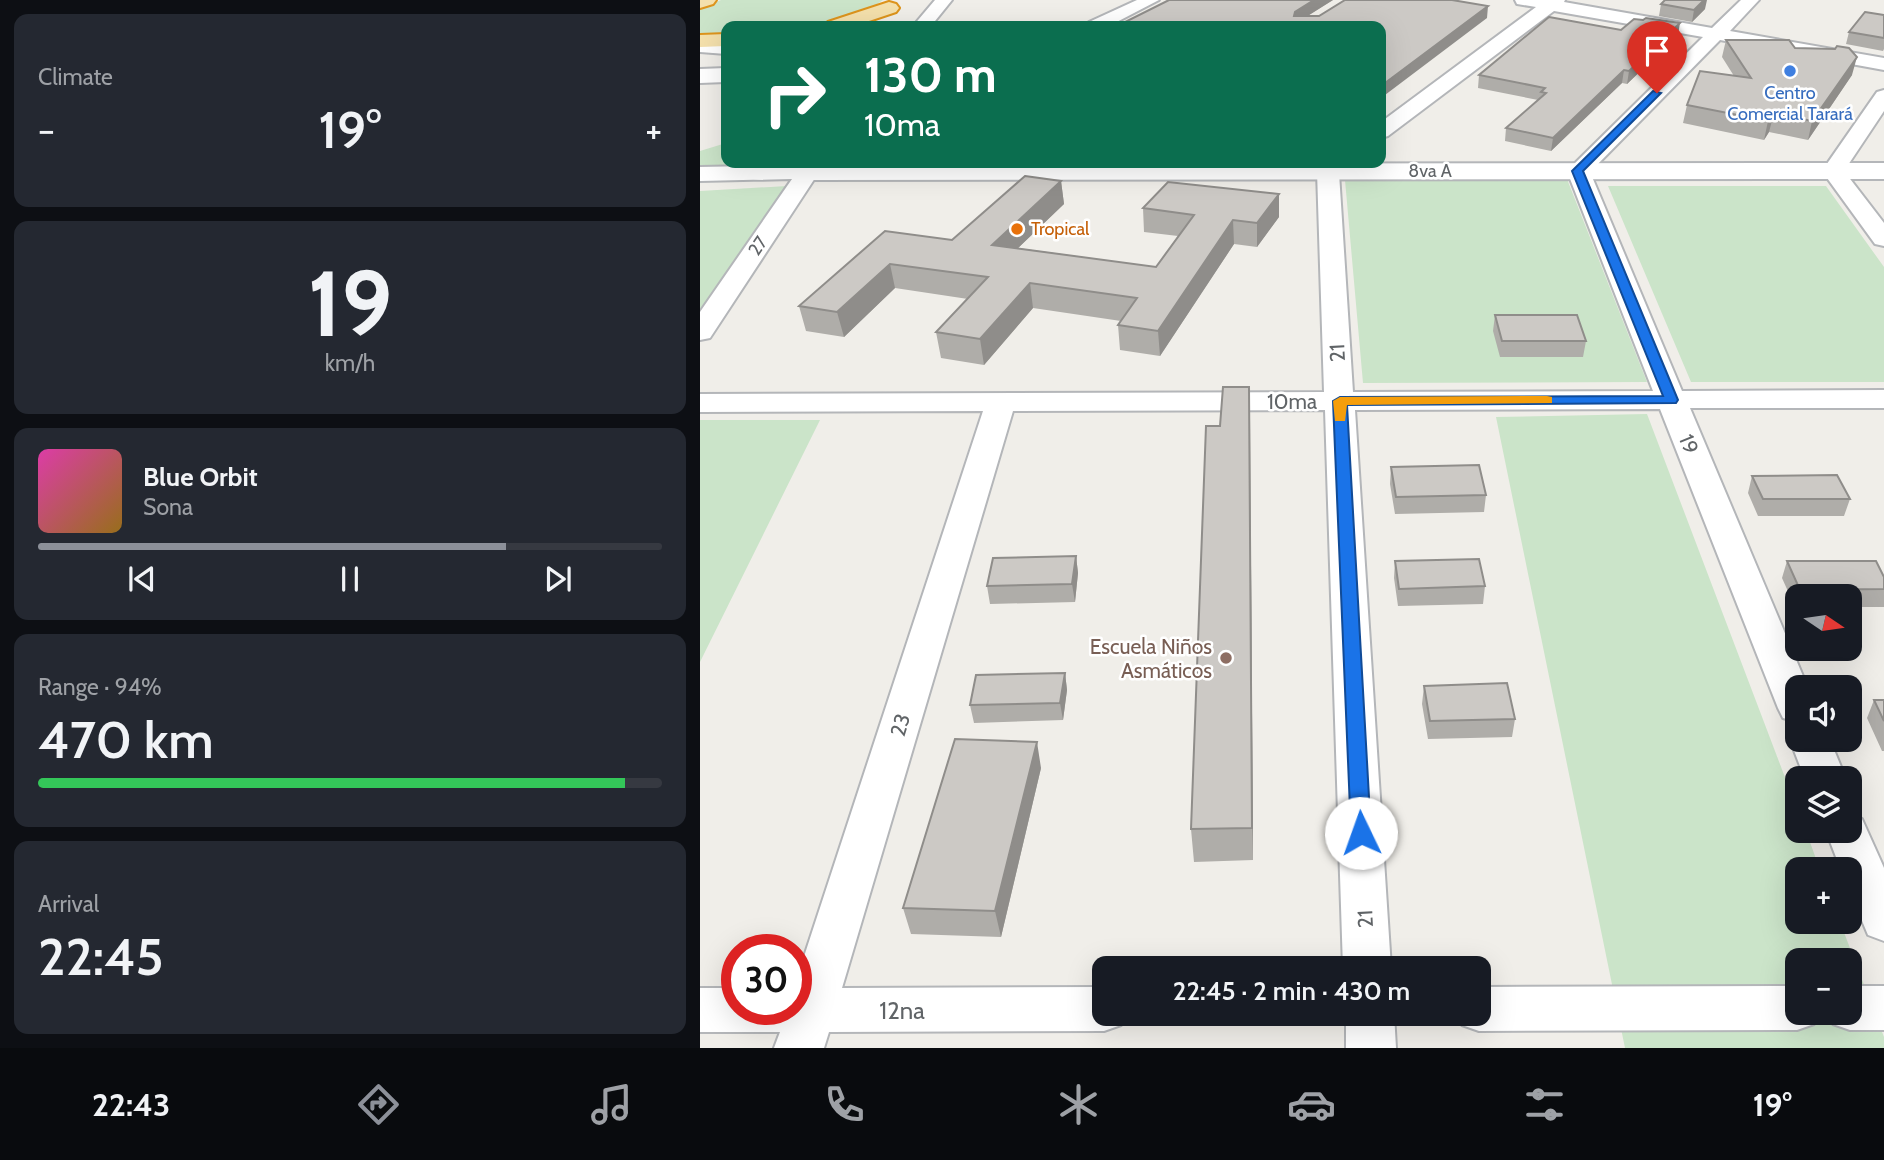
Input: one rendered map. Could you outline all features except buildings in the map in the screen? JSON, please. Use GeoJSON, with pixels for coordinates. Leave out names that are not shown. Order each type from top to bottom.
{"type":"FeatureCollection","features":[{"type":"Feature","properties":{"kind":"highway"},"geometry":{"type":"LineString","coordinates":[[700,2],[706,0]]}},
{"type":"Feature","properties":{"kind":"highway"},"geometry":{"type":"LineString","coordinates":[[848,21],[893,4]]}},
{"type":"Feature","properties":{"kind":"highway"},"geometry":{"type":"LineString","coordinates":[[871,21],[893,4]]}},
{"type":"Feature","properties":{"kind":"highway"},"geometry":{"type":"LineString","coordinates":[[700,44],[721,41]]}},
{"type":"Feature","properties":{"kind":"street"},"geometry":{"type":"LineString","coordinates":[[926,21],[944,0]]}},
{"type":"Feature","properties":{"kind":"street"},"geometry":{"type":"LineString","coordinates":[[1106,21],[1151,0]]}},
{"type":"Feature","properties":{"kind":"street"},"geometry":{"type":"LineString","coordinates":[[1523,0],[1554,2],[1884,64]]}},
{"type":"Feature","properties":{"kind":"street"},"geometry":{"type":"LineString","coordinates":[[1578,171],[1751,0]]}},
{"type":"Feature","properties":{"kind":"street"},"geometry":{"type":"LineString","coordinates":[[1386,128],[1554,2]]}},
{"type":"Feature","properties":{"kind":"street"},"geometry":{"type":"LineString","coordinates":[[700,44],[721,47]]}},
{"type":"Feature","properties":{"kind":"street"},"geometry":{"type":"LineString","coordinates":[[700,76],[721,75]]}},
{"type":"Feature","properties":{"kind":"street"},"geometry":{"type":"LineString","coordinates":[[1884,96],[1833,171],[1884,239]]}},
{"type":"Feature","properties":{"kind":"street"},"geometry":{"type":"LineString","coordinates":[[700,174],[797,168]]}},
{"type":"Feature","properties":{"kind":"street","name":"27"},"geometry":{"type":"LineString","coordinates":[[700,332],[812,168]]}},
{"type":"Feature","properties":{"kind":"street","name":"21"},"geometry":{"type":"LineString","coordinates":[[1334,168],[1340,401],[1366,956]]}},
{"type":"Feature","properties":{"kind":"street","name":"8va A"},"geometry":{"type":"LineString","coordinates":[[1386,168],[1884,171]]}},
{"type":"Feature","properties":{"kind":"street","name":"19"},"geometry":{"type":"LineString","coordinates":[[1578,171],[1785,679]]}},
{"type":"Feature","properties":{"kind":"street","name":"10ma"},"geometry":{"type":"LineString","coordinates":[[700,403],[1884,400]]}},
{"type":"Feature","properties":{"kind":"street","name":"23"},"geometry":{"type":"LineString","coordinates":[[805,1029],[1001,402]]}},
{"type":"Feature","properties":{"kind":"street"},"geometry":{"type":"LineString","coordinates":[[1852,843],[1884,921]]}},
{"type":"Feature","properties":{"kind":"street"},"geometry":{"type":"LineString","coordinates":[[1491,1009],[1785,1008]]}},
{"type":"Feature","properties":{"kind":"street"},"geometry":{"type":"LineString","coordinates":[[1862,1008],[1884,1008]]}},
{"type":"Feature","properties":{"kind":"street","name":"12na"},"geometry":{"type":"LineString","coordinates":[[700,1010],[805,1029],[1092,1010]]}},
{"type":"Feature","properties":{"kind":"street"},"geometry":{"type":"LineString","coordinates":[[1370,1026],[1371,1048]]}},
{"type":"Feature","properties":{"kind":"green space"},"geometry":{"type":"Polygon","coordinates":[[[721,0],[883,0],[866,11],[836,21],[721,21],[721,37],[700,38],[700,9],[721,0]]]}},
{"type":"Feature","properties":{"kind":"green space"},"geometry":{"type":"Polygon","coordinates":[[[721,145],[721,166],[700,166],[700,151],[721,145]]]}},
{"type":"Feature","properties":{"kind":"green space"},"geometry":{"type":"Polygon","coordinates":[[[1567,179],[1647,382],[1363,383],[1345,180],[1567,179]]]}},
{"type":"Feature","properties":{"kind":"green space"},"geometry":{"type":"Polygon","coordinates":[[[787,186],[764,224],[700,314],[700,191],[787,186]]]}},
{"type":"Feature","properties":{"kind":"green space"},"geometry":{"type":"Polygon","coordinates":[[[1608,186],[1826,186],[1884,267],[1884,382],[1691,382],[1608,186]]]}},
{"type":"Feature","properties":{"kind":"green space"},"geometry":{"type":"Polygon","coordinates":[[[1647,414],[1785,777],[1785,843],[1810,843],[1815,857],[1785,857],[1785,934],[1845,934],[1850,948],[1785,948],[1785,1025],[1862,1025],[1862,980],[1884,1037],[1884,1048],[1625,1048],[1496,417],[1647,414]]]}},
{"type":"Feature","properties":{"kind":"green space"},"geometry":{"type":"Polygon","coordinates":[[[700,420],[820,420],[700,662],[700,420]]]}},
{"type":"Feature","properties":{"kind":"slow traffic"},"geometry":{"type":"LineString","coordinates":[[1340,418],[1340,401],[1547,400]]}},
{"type":"Feature","properties":{"kind":"place","name":"Centro Comercial Tarará"},"geometry":{"type":"Point","coordinates":[1790,71]}},
{"type":"Feature","properties":{"kind":"place","name":"Tropical"},"geometry":{"type":"Point","coordinates":[1017,229]}},
{"type":"Feature","properties":{"kind":"place","name":"Escuela Niños Asmáticos"},"geometry":{"type":"Point","coordinates":[1226,658]}},
{"type":"Feature","properties":{"kind":"route"},"geometry":{"type":"LineString","coordinates":[[1361,833],[1340,401],[1671,400],[1578,171],[1657,93]]}}]}
